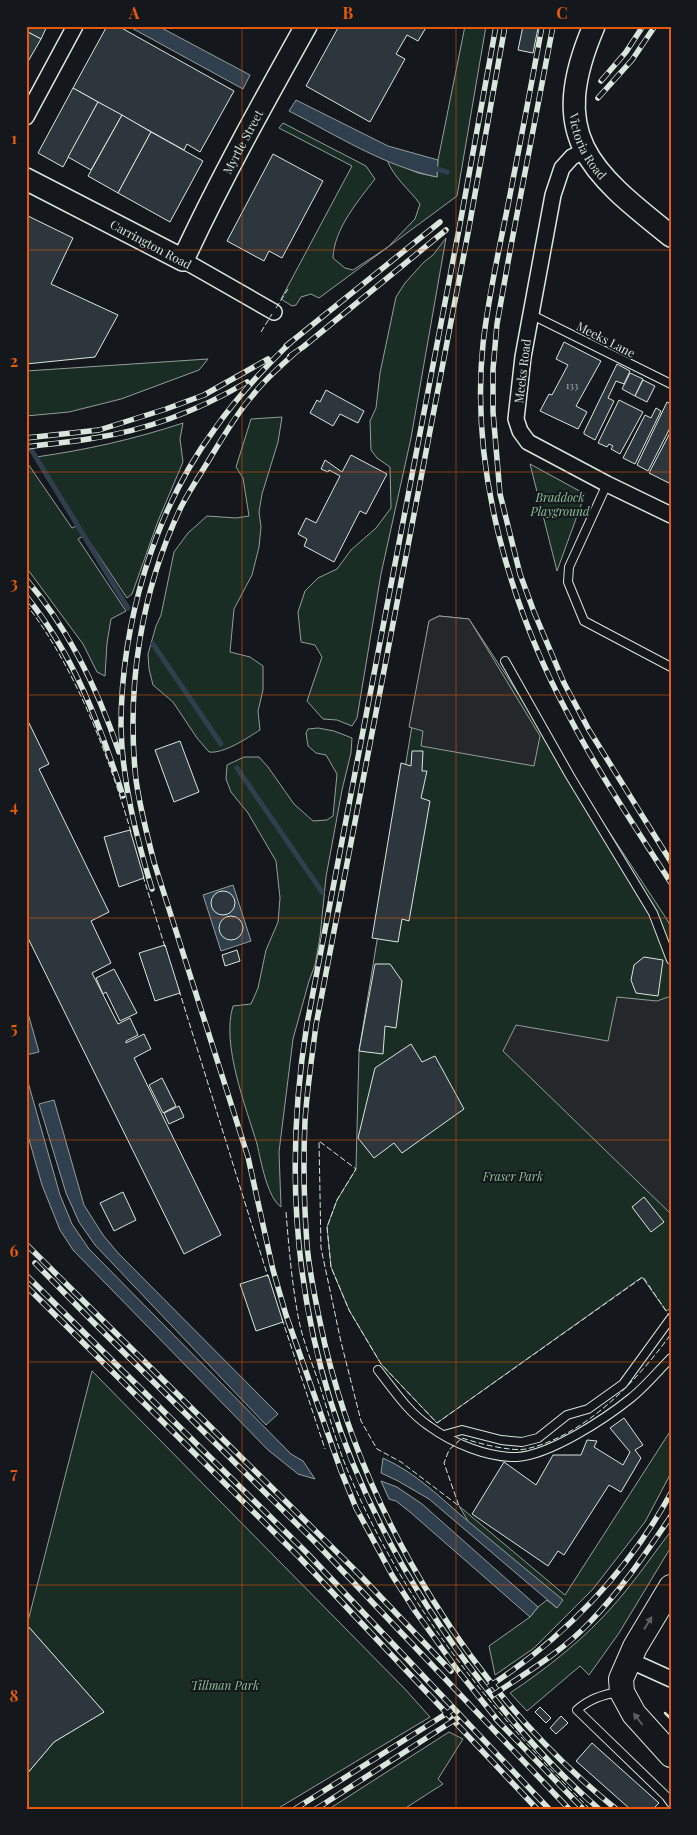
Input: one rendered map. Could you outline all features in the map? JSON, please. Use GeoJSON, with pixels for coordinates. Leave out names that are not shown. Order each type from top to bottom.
{"type":"FeatureCollection","features":[{"type":"Feature","properties":{"kind":"main road"},"geometry":{"type":"LineString","coordinates":[[671,1587],[642,1633],[621,1679],[622,1692],[627,1702],[642,1724],[671,1754]]}},
{"type":"Feature","properties":{"kind":"street"},"geometry":{"type":"LineString","coordinates":[[26,117],[74,26]]}},
{"type":"Feature","properties":{"kind":"street","name":"Myrtle Street"},"geometry":{"type":"LineString","coordinates":[[183,260],[248,132],[306,26]]}},
{"type":"Feature","properties":{"kind":"street","name":"Victoria Road"},"geometry":{"type":"LineString","coordinates":[[594,26],[584,52],[574,98],[575,126],[584,151],[604,179],[671,236]]}},
{"type":"Feature","properties":{"kind":"street","name":"Meeks Road"},"geometry":{"type":"LineString","coordinates":[[584,151],[572,157],[559,173],[553,195],[530,314],[516,419],[520,431],[528,442],[671,515]]}},
{"type":"Feature","properties":{"kind":"street","name":"Carrington Road"},"geometry":{"type":"LineString","coordinates":[[26,179],[183,260],[274,312]]}},
{"type":"Feature","properties":{"kind":"street"},"geometry":{"type":"LineString","coordinates":[[629,1660],[671,1679]]}},
{"type":"Feature","properties":{"kind":"lane","name":"Meeks Lane"},"geometry":{"type":"LineString","coordinates":[[530,314],[671,384]]}},
{"type":"Feature","properties":{"kind":"lane"},"geometry":{"type":"LineString","coordinates":[[607,484],[569,567],[568,580],[573,596],[584,621],[590,626],[671,667]]}},
{"type":"Feature","properties":{"kind":"lane"},"geometry":{"type":"LineString","coordinates":[[505,661],[570,776],[653,913],[671,960]]}},
{"type":"Feature","properties":{"kind":"lane"},"geometry":{"type":"LineString","coordinates":[[444,1434],[462,1430],[501,1440],[522,1442],[538,1438],[567,1415],[588,1409],[623,1384],[671,1318]]}},
{"type":"Feature","properties":{"kind":"lane"},"geometry":{"type":"LineString","coordinates":[[378,1370],[404,1403],[428,1426],[476,1450],[499,1456],[519,1457],[536,1454],[556,1445],[606,1416],[631,1398],[671,1358]]}},
{"type":"Feature","properties":{"kind":"lane"},"geometry":{"type":"LineString","coordinates":[[622,1692],[608,1694],[586,1702],[577,1710],[671,1803]]}},
{"type":"Feature","properties":{"kind":"green space"},"geometry":{"type":"Polygon","coordinates":[[[465,26],[486,26],[457,196],[388,247],[415,219],[420,204],[398,178],[387,160],[418,173],[437,177],[438,160],[465,26]]]}},
{"type":"Feature","properties":{"kind":"green space"},"geometry":{"type":"Polygon","coordinates":[[[283,123],[366,166],[375,179],[348,216],[334,247],[333,258],[345,268],[353,270],[388,247],[319,298],[311,294],[301,297],[296,305],[292,306],[281,299],[352,166],[279,128],[283,123]]]}},
{"type":"Feature","properties":{"kind":"green space"},"geometry":{"type":"Polygon","coordinates":[[[446,238],[411,438],[381,574],[357,718],[352,726],[337,720],[323,719],[307,701],[322,657],[315,645],[301,642],[298,612],[305,591],[318,578],[337,569],[351,550],[376,528],[391,508],[390,467],[377,458],[371,450],[370,421],[376,408],[380,373],[396,297],[405,283],[433,255],[446,238]]]}},
{"type":"Feature","properties":{"kind":"green space"},"geometry":{"type":"Polygon","coordinates":[[[208,359],[199,370],[121,399],[69,412],[26,416],[26,371],[208,359]]]}},
{"type":"Feature","properties":{"kind":"green space"},"geometry":{"type":"Polygon","coordinates":[[[282,417],[278,442],[262,494],[259,512],[261,527],[259,547],[252,575],[234,609],[230,652],[250,657],[263,666],[263,690],[258,711],[260,730],[228,748],[209,752],[197,738],[173,702],[153,685],[148,654],[161,615],[174,552],[188,533],[207,516],[236,518],[249,516],[243,478],[236,467],[251,419],[282,417]]]}},
{"type":"Feature","properties":{"kind":"green space"},"geometry":{"type":"Polygon","coordinates":[[[183,423],[180,439],[183,462],[158,521],[132,594],[127,598],[85,535],[78,539],[126,611],[111,619],[105,676],[97,672],[83,644],[26,567],[26,461],[72,528],[78,525],[45,476],[36,457],[110,443],[183,423]]]}},
{"type":"Feature","properties":{"kind":"green space","name":"Braddock Playground"},"geometry":{"type":"Polygon","coordinates":[[[530,464],[585,494],[557,571],[530,464]]]}},
{"type":"Feature","properties":{"kind":"green space","name":"Fraser Park"},"geometry":{"type":"Polygon","coordinates":[[[439,616],[469,619],[671,927],[671,1308],[666,1311],[642,1277],[437,1423],[381,1364],[349,1310],[331,1267],[327,1227],[337,1200],[356,1169],[359,1051],[429,621],[439,616]]]}},
{"type":"Feature","properties":{"kind":"green space"},"geometry":{"type":"Polygon","coordinates":[[[318,728],[334,731],[352,738],[351,753],[342,790],[326,877],[315,965],[293,1039],[279,1152],[281,1207],[272,1195],[265,1178],[257,1144],[236,1075],[230,1038],[230,1021],[233,1006],[251,1004],[258,988],[266,950],[278,922],[280,898],[276,861],[248,813],[231,792],[226,779],[227,765],[244,757],[259,757],[294,804],[313,821],[327,820],[333,816],[337,774],[326,755],[316,753],[308,746],[306,733],[308,729],[318,728]]]}},
{"type":"Feature","properties":{"kind":"green space","name":"Tillman Park"},"geometry":{"type":"Polygon","coordinates":[[[92,1371],[404,1688],[430,1717],[277,1809],[26,1809],[26,1775],[54,1742],[104,1712],[27,1625],[92,1371]]]}},
{"type":"Feature","properties":{"kind":"green space"},"geometry":{"type":"Polygon","coordinates":[[[671,1430],[671,1473],[645,1522],[593,1589],[534,1648],[495,1675],[489,1646],[530,1617],[547,1600],[557,1608],[468,1521],[459,1506],[565,1595],[671,1430]]]}},
{"type":"Feature","properties":{"kind":"green space"},"geometry":{"type":"Polygon","coordinates":[[[671,1531],[671,1547],[619,1633],[589,1675],[580,1666],[527,1711],[510,1693],[558,1658],[612,1608],[671,1531]]]}},
{"type":"Feature","properties":{"kind":"green space"},"geometry":{"type":"Polygon","coordinates":[[[449,1732],[463,1739],[438,1779],[443,1784],[404,1809],[329,1809],[449,1732]]]}},
{"type":"Feature","properties":{"kind":"shaded area"},"geometry":{"type":"Polygon","coordinates":[[[439,616],[469,619],[540,736],[534,766],[421,746],[423,731],[409,727],[429,621],[439,616]]]}},
{"type":"Feature","properties":{"kind":"shaded area"},"geometry":{"type":"Polygon","coordinates":[[[671,996],[671,1214],[503,1051],[516,1025],[608,1041],[617,997],[657,1001],[671,996]]]}},
{"type":"Feature","properties":{"kind":"water"},"geometry":{"type":"Polygon","coordinates":[[[128,26],[158,26],[250,75],[243,89],[128,26]]]}},
{"type":"Feature","properties":{"kind":"water"},"geometry":{"type":"Polygon","coordinates":[[[296,100],[388,146],[438,160],[437,177],[379,158],[289,111],[296,100]]]}},
{"type":"Feature","properties":{"kind":"water"},"geometry":{"type":"Polygon","coordinates":[[[233,885],[251,941],[221,951],[203,895],[233,885]]]}},
{"type":"Feature","properties":{"kind":"water"},"geometry":{"type":"Polygon","coordinates":[[[26,1006],[39,1052],[26,1055],[26,1006]]]}},
{"type":"Feature","properties":{"kind":"water"},"geometry":{"type":"Polygon","coordinates":[[[26,1075],[60,1195],[72,1224],[89,1249],[291,1454],[303,1461],[315,1479],[298,1474],[268,1450],[73,1250],[60,1230],[42,1185],[26,1129],[26,1075]]]}},
{"type":"Feature","properties":{"kind":"water"},"geometry":{"type":"Polygon","coordinates":[[[54,1100],[84,1205],[103,1235],[118,1253],[278,1414],[266,1425],[95,1245],[79,1222],[66,1193],[39,1104],[54,1100]]]}},
{"type":"Feature","properties":{"kind":"water"},"geometry":{"type":"Polygon","coordinates":[[[383,1458],[407,1471],[428,1487],[563,1600],[557,1608],[429,1499],[381,1473],[383,1458]]]}},
{"type":"Feature","properties":{"kind":"water"},"geometry":{"type":"Polygon","coordinates":[[[381,1481],[397,1487],[422,1504],[538,1607],[530,1617],[410,1512],[396,1501],[389,1499],[381,1481]]]}},
{"type":"Feature","properties":{"kind":"building"},"geometry":{"type":"Polygon","coordinates":[[[26,26],[47,26],[41,39],[26,31],[26,26]]]}},
{"type":"Feature","properties":{"kind":"building"},"geometry":{"type":"Polygon","coordinates":[[[107,26],[118,26],[234,91],[200,152],[187,144],[184,150],[73,88],[107,26]]]}},
{"type":"Feature","properties":{"kind":"building"},"geometry":{"type":"Polygon","coordinates":[[[339,26],[427,26],[418,41],[407,35],[396,54],[405,59],[370,122],[306,86],[339,26]]]}},
{"type":"Feature","properties":{"kind":"building"},"geometry":{"type":"Polygon","coordinates":[[[523,26],[538,28],[533,53],[518,50],[523,26]]]}},
{"type":"Feature","properties":{"kind":"building"},"geometry":{"type":"Polygon","coordinates":[[[26,31],[41,39],[26,65],[26,31]]]}},
{"type":"Feature","properties":{"kind":"building"},"geometry":{"type":"Polygon","coordinates":[[[73,88],[98,102],[63,167],[38,153],[73,88]]]}},
{"type":"Feature","properties":{"kind":"building"},"geometry":{"type":"Polygon","coordinates":[[[98,102],[122,115],[91,170],[68,157],[98,102]]]}},
{"type":"Feature","properties":{"kind":"building"},"geometry":{"type":"Polygon","coordinates":[[[122,115],[151,132],[118,193],[88,176],[122,115]]]}},
{"type":"Feature","properties":{"kind":"building"},"geometry":{"type":"Polygon","coordinates":[[[151,132],[203,161],[170,222],[118,193],[151,132]]]}},
{"type":"Feature","properties":{"kind":"building"},"geometry":{"type":"Polygon","coordinates":[[[273,154],[323,181],[282,258],[269,251],[264,261],[227,241],[273,154]]]}},
{"type":"Feature","properties":{"kind":"building"},"geometry":{"type":"Polygon","coordinates":[[[26,215],[73,238],[51,284],[118,315],[95,357],[26,364],[26,215]]]}},
{"type":"Feature","properties":{"kind":"building"},"geometry":{"type":"Polygon","coordinates":[[[564,342],[601,361],[576,406],[587,412],[578,429],[540,411],[549,394],[552,395],[568,365],[556,359],[564,342]]]}},
{"type":"Feature","properties":{"kind":"building"},"geometry":{"type":"Polygon","coordinates":[[[617,364],[630,371],[624,384],[616,381],[608,398],[614,401],[595,440],[584,434],[584,432],[617,364]]]}},
{"type":"Feature","properties":{"kind":"building"},"geometry":{"type":"Polygon","coordinates":[[[630,373],[643,379],[635,396],[622,389],[630,373]]]}},
{"type":"Feature","properties":{"kind":"building"},"geometry":{"type":"Polygon","coordinates":[[[643,380],[655,386],[647,402],[635,396],[643,380]]]}},
{"type":"Feature","properties":{"kind":"building"},"geometry":{"type":"Polygon","coordinates":[[[326,390],[364,411],[358,423],[340,414],[333,426],[310,413],[317,400],[320,402],[326,390]]]}},
{"type":"Feature","properties":{"kind":"building"},"geometry":{"type":"Polygon","coordinates":[[[619,400],[643,412],[620,454],[611,449],[613,446],[609,444],[607,447],[598,443],[619,400]]]}},
{"type":"Feature","properties":{"kind":"building"},"geometry":{"type":"Polygon","coordinates":[[[667,402],[671,404],[671,426],[648,471],[637,465],[667,402]]]}},
{"type":"Feature","properties":{"kind":"building"},"geometry":{"type":"Polygon","coordinates":[[[656,408],[661,411],[635,464],[623,458],[645,415],[651,418],[656,408]]]}},
{"type":"Feature","properties":{"kind":"building"},"geometry":{"type":"Polygon","coordinates":[[[671,431],[671,484],[649,473],[671,431]]]}},
{"type":"Feature","properties":{"kind":"building"},"geometry":{"type":"Polygon","coordinates":[[[351,455],[387,474],[366,514],[360,511],[334,562],[304,546],[307,539],[298,534],[306,518],[316,523],[340,476],[329,470],[328,472],[321,469],[325,460],[342,472],[351,455]]]}},
{"type":"Feature","properties":{"kind":"building"},"geometry":{"type":"Polygon","coordinates":[[[27,719],[49,764],[39,769],[109,912],[91,921],[111,963],[92,973],[118,1024],[130,1018],[138,1035],[126,1041],[126,1043],[144,1034],[151,1049],[134,1058],[221,1235],[184,1254],[26,934],[27,719]]]}},
{"type":"Feature","properties":{"kind":"building"},"geometry":{"type":"Polygon","coordinates":[[[180,741],[199,792],[174,802],[155,750],[180,741]]]}},
{"type":"Feature","properties":{"kind":"building"},"geometry":{"type":"Polygon","coordinates":[[[412,751],[423,751],[422,771],[427,771],[421,798],[430,801],[409,921],[402,919],[398,942],[372,938],[401,763],[411,766],[412,751]]]}},
{"type":"Feature","properties":{"kind":"building"},"geometry":{"type":"Polygon","coordinates":[[[130,830],[144,878],[119,887],[104,837],[130,830]]]}},
{"type":"Feature","properties":{"kind":"building"},"geometry":{"type":"Polygon","coordinates":[[[223,891],[228,892],[234,898],[234,908],[228,914],[223,915],[218,914],[212,908],[211,903],[212,898],[218,892],[223,891]]]}},
{"type":"Feature","properties":{"kind":"building"},"geometry":{"type":"Polygon","coordinates":[[[231,916],[236,917],[242,923],[242,933],[236,939],[231,940],[226,939],[220,933],[219,928],[220,923],[226,917],[231,916]]]}},
{"type":"Feature","properties":{"kind":"building"},"geometry":{"type":"Polygon","coordinates":[[[165,945],[180,993],[155,1001],[139,953],[165,945]]]}},
{"type":"Feature","properties":{"kind":"building"},"geometry":{"type":"Polygon","coordinates":[[[237,950],[240,961],[225,966],[222,955],[237,950]]]}},
{"type":"Feature","properties":{"kind":"building"},"geometry":{"type":"Polygon","coordinates":[[[644,957],[663,960],[658,996],[636,993],[631,980],[634,965],[644,957]]]}},
{"type":"Feature","properties":{"kind":"building"},"geometry":{"type":"Polygon","coordinates":[[[375,964],[390,964],[402,981],[396,1028],[385,1026],[383,1054],[359,1051],[375,964]]]}},
{"type":"Feature","properties":{"kind":"building"},"geometry":{"type":"Polygon","coordinates":[[[114,969],[137,1013],[120,1021],[106,992],[103,994],[96,978],[114,969]]]}},
{"type":"Feature","properties":{"kind":"building"},"geometry":{"type":"Polygon","coordinates":[[[411,1044],[422,1062],[435,1056],[464,1109],[402,1153],[394,1143],[374,1158],[358,1138],[375,1068],[411,1044]]]}},
{"type":"Feature","properties":{"kind":"building"},"geometry":{"type":"Polygon","coordinates":[[[162,1078],[176,1106],[163,1113],[149,1085],[162,1078]]]}},
{"type":"Feature","properties":{"kind":"building"},"geometry":{"type":"Polygon","coordinates":[[[179,1106],[184,1117],[169,1124],[164,1113],[179,1106]]]}},
{"type":"Feature","properties":{"kind":"building"},"geometry":{"type":"Polygon","coordinates":[[[123,1192],[136,1220],[114,1231],[100,1203],[123,1192]]]}},
{"type":"Feature","properties":{"kind":"building"},"geometry":{"type":"Polygon","coordinates":[[[644,1197],[664,1222],[651,1232],[632,1207],[644,1197]]]}},
{"type":"Feature","properties":{"kind":"building"},"geometry":{"type":"Polygon","coordinates":[[[268,1275],[283,1322],[256,1331],[240,1284],[268,1275]]]}},
{"type":"Feature","properties":{"kind":"building"},"geometry":{"type":"Polygon","coordinates":[[[624,1418],[643,1445],[635,1450],[641,1458],[621,1492],[609,1485],[564,1555],[558,1551],[548,1566],[472,1514],[504,1462],[536,1485],[553,1455],[581,1455],[587,1440],[597,1441],[594,1447],[623,1465],[630,1452],[610,1428],[624,1418]]]}},
{"type":"Feature","properties":{"kind":"building"},"geometry":{"type":"Polygon","coordinates":[[[27,1625],[104,1712],[54,1742],[26,1775],[27,1625]]]}},
{"type":"Feature","properties":{"kind":"building"},"geometry":{"type":"Polygon","coordinates":[[[540,1707],[551,1718],[546,1723],[535,1712],[540,1707]]]}},
{"type":"Feature","properties":{"kind":"building"},"geometry":{"type":"Polygon","coordinates":[[[561,1716],[568,1723],[556,1734],[550,1728],[561,1716]]]}},
{"type":"Feature","properties":{"kind":"building"},"geometry":{"type":"Polygon","coordinates":[[[592,1743],[659,1803],[653,1809],[630,1809],[576,1761],[592,1743]]]}},
{"type":"Feature","properties":{"kind":"waterway"},"geometry":{"type":"LineString","coordinates":[[433,168],[447,172]]}},
{"type":"Feature","properties":{"kind":"waterway"},"geometry":{"type":"LineString","coordinates":[[26,441],[128,608]]}},
{"type":"Feature","properties":{"kind":"waterway"},"geometry":{"type":"LineString","coordinates":[[153,644],[221,744]]}},
{"type":"Feature","properties":{"kind":"waterway"},"geometry":{"type":"LineString","coordinates":[[237,768],[322,892]]}},
{"type":"Feature","properties":{"kind":"railway"},"geometry":{"type":"LineString","coordinates":[[496,26],[307,1024],[297,1115],[296,1203],[304,1289],[322,1373],[349,1454],[384,1532],[429,1609],[482,1683],[537,1749],[599,1809]]}},
{"type":"Feature","properties":{"kind":"railway"},"geometry":{"type":"LineString","coordinates":[[505,26],[468,233],[316,1025],[305,1121],[306,1230],[310,1270],[317,1308],[325,1345],[344,1411],[368,1476],[398,1539],[433,1600],[472,1658],[516,1713],[564,1763],[616,1809]]}},
{"type":"Feature","properties":{"kind":"railway"},"geometry":{"type":"LineString","coordinates":[[542,26],[493,277],[483,344],[481,392],[483,440],[489,488],[499,536],[512,583],[548,674],[593,759],[671,883]]}},
{"type":"Feature","properties":{"kind":"railway"},"geometry":{"type":"LineString","coordinates":[[553,26],[497,324],[493,369],[493,412],[500,494],[520,574],[564,683],[589,730],[671,862]]}},
{"type":"Feature","properties":{"kind":"railway"},"geometry":{"type":"LineString","coordinates":[[601,81],[626,52],[643,26]]}},
{"type":"Feature","properties":{"kind":"railway"},"geometry":{"type":"LineString","coordinates":[[598,98],[632,60],[655,26]]}},
{"type":"Feature","properties":{"kind":"railway"},"geometry":{"type":"LineString","coordinates":[[286,346],[440,222]]}},
{"type":"Feature","properties":{"kind":"railway"},"geometry":{"type":"LineString","coordinates":[[290,356],[446,230]]}},
{"type":"Feature","properties":{"kind":"railway"},"geometry":{"type":"LineString","coordinates":[[152,889],[131,808],[122,747],[123,688],[127,649],[135,609],[145,570],[158,533],[174,496],[193,462],[214,430],[241,395],[291,342]]}},
{"type":"Feature","properties":{"kind":"railway"},"geometry":{"type":"LineString","coordinates":[[296,352],[273,373],[236,416],[188,494],[167,539],[147,606],[135,675],[133,745],[136,780],[154,862],[248,1157],[273,1270],[286,1315],[341,1471],[356,1508],[392,1575],[415,1611],[459,1672],[499,1722]]}},
{"type":"Feature","properties":{"kind":"railway"},"geometry":{"type":"LineString","coordinates":[[26,438],[99,430],[166,409],[204,395],[268,359]]}},
{"type":"Feature","properties":{"kind":"railway"},"geometry":{"type":"LineString","coordinates":[[26,447],[77,441],[134,430],[193,409],[247,382]]}},
{"type":"Feature","properties":{"kind":"railway"},"geometry":{"type":"LineString","coordinates":[[26,579],[56,618],[81,661],[102,706],[119,752]]}},
{"type":"Feature","properties":{"kind":"railway"},"geometry":{"type":"LineString","coordinates":[[26,596],[43,619],[72,666],[95,717],[123,796]]}},
{"type":"Feature","properties":{"kind":"railway"},"geometry":{"type":"LineString","coordinates":[[26,1244],[357,1572],[451,1671]]}},
{"type":"Feature","properties":{"kind":"railway"},"geometry":{"type":"LineString","coordinates":[[35,1263],[315,1542],[569,1809]]}},
{"type":"Feature","properties":{"kind":"railway"},"geometry":{"type":"LineString","coordinates":[[26,1275],[306,1552],[549,1809]]}},
{"type":"Feature","properties":{"kind":"railway"},"geometry":{"type":"LineString","coordinates":[[26,1286],[300,1558],[537,1809]]}},
{"type":"Feature","properties":{"kind":"railway"},"geometry":{"type":"LineString","coordinates":[[488,1687],[542,1648],[591,1602],[635,1550],[671,1493]]}},
{"type":"Feature","properties":{"kind":"railway"},"geometry":{"type":"LineString","coordinates":[[493,1695],[568,1643],[590,1622],[623,1584],[671,1516]]}},
{"type":"Feature","properties":{"kind":"railway"},"geometry":{"type":"LineString","coordinates":[[295,1809],[452,1710]]}},
{"type":"Feature","properties":{"kind":"railway"},"geometry":{"type":"LineString","coordinates":[[316,1809],[459,1717]]}},
{"type":"Feature","properties":{"kind":"railway"},"geometry":{"type":"LineString","coordinates":[[496,1719],[583,1809]]}},
{"type":"Feature","properties":{"kind":"fence"},"geometry":{"type":"LineString","coordinates":[[276,308],[288,289]]}},
{"type":"Feature","properties":{"kind":"fence"},"geometry":{"type":"LineString","coordinates":[[261,332],[272,314]]}},
{"type":"Feature","properties":{"kind":"fence"},"geometry":{"type":"LineString","coordinates":[[26,604],[60,656],[89,713],[112,773],[131,832]]}},
{"type":"Feature","properties":{"kind":"fence"},"geometry":{"type":"LineString","coordinates":[[143,876],[165,947]]}},
{"type":"Feature","properties":{"kind":"fence"},"geometry":{"type":"LineString","coordinates":[[179,990],[268,1277]]}},
{"type":"Feature","properties":{"kind":"fence"},"geometry":{"type":"LineString","coordinates":[[671,1318],[643,1277],[437,1423],[381,1364],[349,1310],[331,1267],[327,1227],[337,1200],[356,1169],[319,1141],[321,1248],[341,1342],[361,1421],[377,1449],[401,1462],[459,1506],[444,1463],[449,1450],[462,1438],[520,1450],[548,1442],[569,1432],[589,1419],[626,1388],[671,1334]]}},
{"type":"Feature","properties":{"kind":"fence"},"geometry":{"type":"LineString","coordinates":[[286,1212],[293,1280],[301,1330],[343,1460],[369,1517],[394,1564],[421,1608],[451,1651],[517,1733],[590,1809]]}},
{"type":"Feature","properties":{"kind":"fence"},"geometry":{"type":"LineString","coordinates":[[282,1319],[325,1449]]}},
{"type":"Feature","properties":{"kind":"wall"},"geometry":{"type":"LineString","coordinates":[[665,1713],[671,1719]]}}]}
